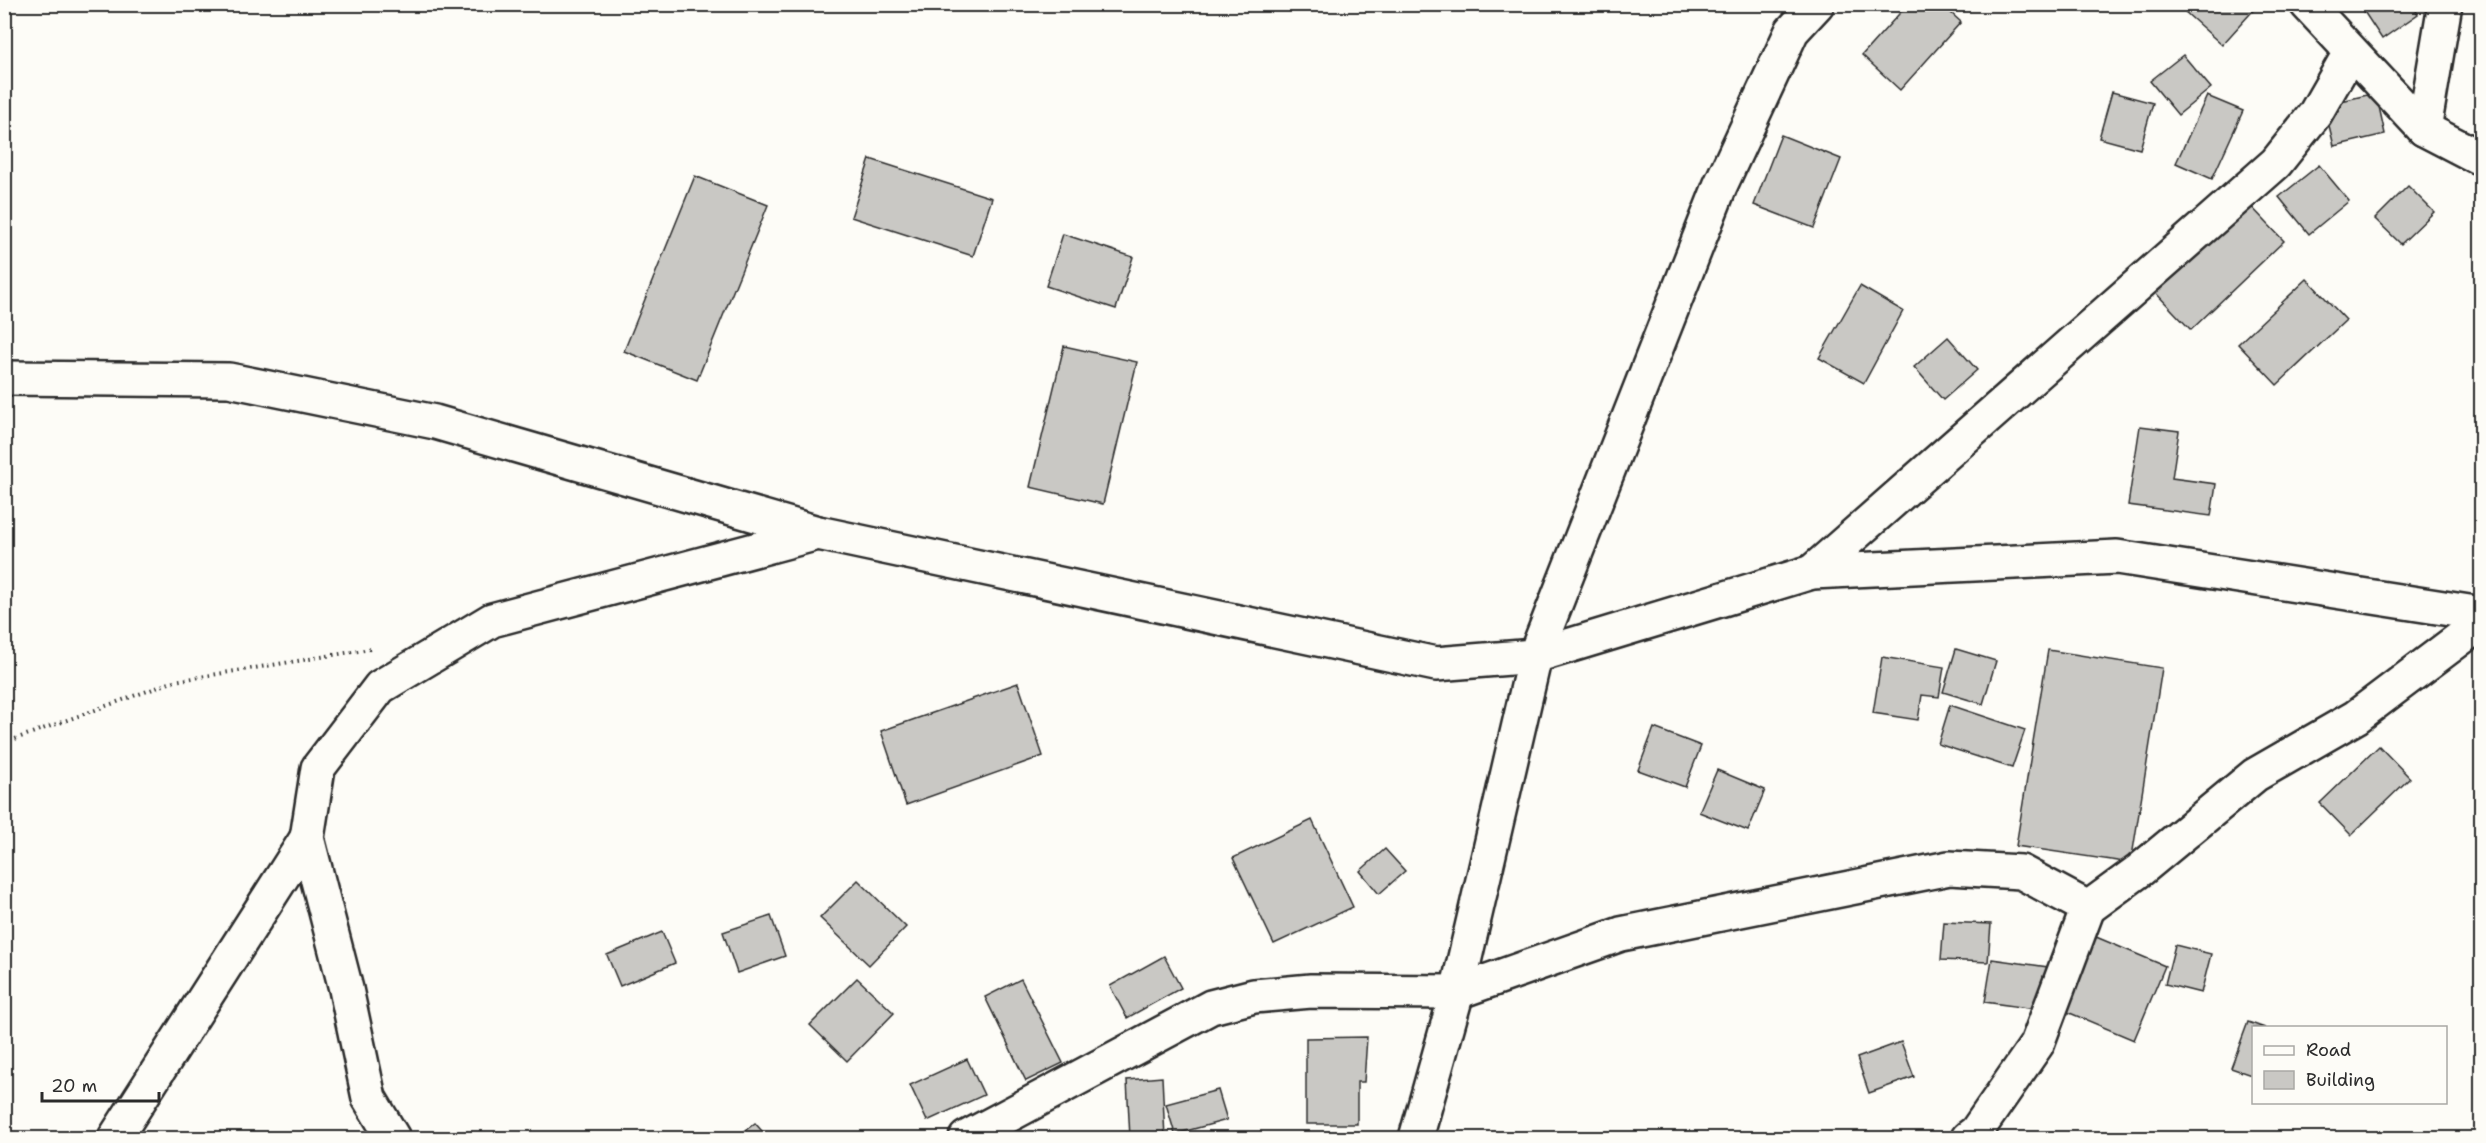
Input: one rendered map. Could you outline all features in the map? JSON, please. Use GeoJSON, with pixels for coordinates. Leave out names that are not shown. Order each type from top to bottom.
{"type":"FeatureCollection","features":[{"type":"Feature","properties":{"kind":"street"},"geometry":{"type":"LineString","coordinates":[[1416,1138],[1457,992],[1535,656],[1720,186],[1792,31],[1817,4]]}},
{"type":"Feature","properties":{"kind":"street"},"geometry":{"type":"LineString","coordinates":[[2307,4],[2350,53],[2424,129],[2481,159]]}},
{"type":"Feature","properties":{"kind":"street"},"geometry":{"type":"LineString","coordinates":[[2424,129],[2445,4]]}},
{"type":"Feature","properties":{"kind":"street"},"geometry":{"type":"LineString","coordinates":[[1812,572],[2276,163],[2315,114],[2350,53]]}},
{"type":"Feature","properties":{"kind":"street"},"geometry":{"type":"LineString","coordinates":[[4,378],[228,381],[435,422],[818,533],[1436,664],[1535,656],[1812,572],[2117,557],[2481,614]]}},
{"type":"Feature","properties":{"kind":"street"},"geometry":{"type":"LineString","coordinates":[[393,1138],[369,1098],[346,989],[307,838],[318,768],[380,687],[492,620],[818,533]]}},
{"type":"Feature","properties":{"kind":"street"},"geometry":{"type":"LineString","coordinates":[[1968,1138],[1976,1132],[2037,1044],[2088,908],[2140,870],[2255,775],[2356,717],[2481,622]]}},
{"type":"Feature","properties":{"kind":"street"},"geometry":{"type":"LineString","coordinates":[[115,1138],[307,838]]}},
{"type":"Feature","properties":{"kind":"street"},"geometry":{"type":"LineString","coordinates":[[966,1138],[1211,1007],[1254,996],[1311,991],[1457,992],[1621,933],[1949,868],[2021,872],[2088,908]]}},
{"type":"Feature","properties":{"kind":"path"},"geometry":{"type":"LineString","coordinates":[[4,743],[175,681],[380,647]]}},
{"type":"Feature","properties":{"kind":"building"},"geometry":{"type":"Polygon","coordinates":[[[1908,4],[1941,4],[1961,22],[1900,90],[1862,55],[1908,4]]]}},
{"type":"Feature","properties":{"kind":"building"},"geometry":{"type":"Polygon","coordinates":[[[2190,4],[2259,4],[2222,45],[2184,11],[2190,4]]]}},
{"type":"Feature","properties":{"kind":"building"},"geometry":{"type":"Polygon","coordinates":[[[2359,4],[2412,4],[2418,14],[2382,39],[2359,4]]]}},
{"type":"Feature","properties":{"kind":"building"},"geometry":{"type":"Polygon","coordinates":[[[2183,55],[2211,88],[2178,115],[2150,81],[2183,55]]]}},
{"type":"Feature","properties":{"kind":"building"},"geometry":{"type":"Polygon","coordinates":[[[2112,92],[2153,103],[2140,149],[2099,138],[2112,92]]]}},
{"type":"Feature","properties":{"kind":"building"},"geometry":{"type":"Polygon","coordinates":[[[2376,93],[2385,134],[2334,146],[2324,105],[2376,93]]]}},
{"type":"Feature","properties":{"kind":"building"},"geometry":{"type":"Polygon","coordinates":[[[2207,96],[2243,111],[2212,179],[2176,163],[2207,96]]]}},
{"type":"Feature","properties":{"kind":"building"},"geometry":{"type":"Polygon","coordinates":[[[1781,135],[1841,159],[1814,228],[1754,205],[1781,135]]]}},
{"type":"Feature","properties":{"kind":"building"},"geometry":{"type":"Polygon","coordinates":[[[870,159],[992,198],[973,256],[851,217],[870,159]]]}},
{"type":"Feature","properties":{"kind":"building"},"geometry":{"type":"Polygon","coordinates":[[[2319,165],[2349,201],[2309,234],[2279,197],[2319,165]]]}},
{"type":"Feature","properties":{"kind":"building"},"geometry":{"type":"Polygon","coordinates":[[[695,176],[768,205],[697,380],[624,351],[695,176]]]}},
{"type":"Feature","properties":{"kind":"building"},"geometry":{"type":"Polygon","coordinates":[[[2408,186],[2434,212],[2401,244],[2375,219],[2408,186]]]}},
{"type":"Feature","properties":{"kind":"building"},"geometry":{"type":"Polygon","coordinates":[[[2246,201],[2284,241],[2191,330],[2153,290],[2246,201]]]}},
{"type":"Feature","properties":{"kind":"building"},"geometry":{"type":"Polygon","coordinates":[[[1063,234],[1133,257],[1116,309],[1046,286],[1063,234]]]}},
{"type":"Feature","properties":{"kind":"building"},"geometry":{"type":"Polygon","coordinates":[[[2307,279],[2346,320],[2277,385],[2238,344],[2307,279]]]}},
{"type":"Feature","properties":{"kind":"building"},"geometry":{"type":"Polygon","coordinates":[[[1860,286],[1903,311],[1864,383],[1819,358],[1860,286]]]}},
{"type":"Feature","properties":{"kind":"building"},"geometry":{"type":"Polygon","coordinates":[[[1948,337],[1977,370],[1943,400],[1914,367],[1948,337]]]}},
{"type":"Feature","properties":{"kind":"building"},"geometry":{"type":"Polygon","coordinates":[[[1064,346],[1137,362],[1103,504],[1030,487],[1064,346]]]}},
{"type":"Feature","properties":{"kind":"building"},"geometry":{"type":"Polygon","coordinates":[[[2140,426],[2179,431],[2172,478],[2216,484],[2211,516],[2128,505],[2140,426]]]}},
{"type":"Feature","properties":{"kind":"building"},"geometry":{"type":"Polygon","coordinates":[[[1956,649],[1996,661],[1983,704],[1943,692],[1956,649]]]}},
{"type":"Feature","properties":{"kind":"building"},"geometry":{"type":"Polygon","coordinates":[[[2048,650],[2162,668],[2131,863],[2016,846],[2048,650]]]}},
{"type":"Feature","properties":{"kind":"building"},"geometry":{"type":"Polygon","coordinates":[[[1882,657],[1944,667],[1939,697],[1922,695],[1918,720],[1873,713],[1882,657]]]}},
{"type":"Feature","properties":{"kind":"building"},"geometry":{"type":"Polygon","coordinates":[[[1018,683],[1043,756],[906,805],[881,731],[1018,683]]]}},
{"type":"Feature","properties":{"kind":"building"},"geometry":{"type":"Polygon","coordinates":[[[1950,705],[2025,730],[2012,768],[1938,744],[1950,705]]]}},
{"type":"Feature","properties":{"kind":"building"},"geometry":{"type":"Polygon","coordinates":[[[1654,728],[1701,746],[1685,787],[1638,770],[1654,728]]]}},
{"type":"Feature","properties":{"kind":"building"},"geometry":{"type":"Polygon","coordinates":[[[2379,746],[2410,778],[2351,835],[2320,803],[2379,746]]]}},
{"type":"Feature","properties":{"kind":"building"},"geometry":{"type":"Polygon","coordinates":[[[1717,770],[1765,790],[1748,831],[1699,812],[1717,770]]]}},
{"type":"Feature","properties":{"kind":"building"},"geometry":{"type":"Polygon","coordinates":[[[1312,820],[1353,907],[1274,944],[1233,858],[1312,820]]]}},
{"type":"Feature","properties":{"kind":"building"},"geometry":{"type":"Polygon","coordinates":[[[1385,849],[1405,871],[1379,894],[1360,871],[1385,849]]]}},
{"type":"Feature","properties":{"kind":"building"},"geometry":{"type":"Polygon","coordinates":[[[858,880],[906,927],[869,965],[820,918],[858,880]]]}},
{"type":"Feature","properties":{"kind":"building"},"geometry":{"type":"Polygon","coordinates":[[[771,916],[785,956],[737,973],[723,932],[771,916]]]}},
{"type":"Feature","properties":{"kind":"building"},"geometry":{"type":"Polygon","coordinates":[[[1944,922],[1991,924],[1988,962],[1941,960],[1944,922]]]}},
{"type":"Feature","properties":{"kind":"building"},"geometry":{"type":"Polygon","coordinates":[[[662,932],[675,963],[620,986],[607,955],[662,932]]]}},
{"type":"Feature","properties":{"kind":"building"},"geometry":{"type":"Polygon","coordinates":[[[2089,934],[2165,966],[2134,1040],[2058,1008],[2089,934]]]}},
{"type":"Feature","properties":{"kind":"building"},"geometry":{"type":"Polygon","coordinates":[[[2175,945],[2211,954],[2201,993],[2165,984],[2175,945]]]}},
{"type":"Feature","properties":{"kind":"building"},"geometry":{"type":"Polygon","coordinates":[[[1164,956],[1181,988],[1127,1018],[1110,986],[1164,956]]]}},
{"type":"Feature","properties":{"kind":"building"},"geometry":{"type":"Polygon","coordinates":[[[1992,959],[2048,967],[2042,1010],[1985,1002],[1992,959]]]}},
{"type":"Feature","properties":{"kind":"building"},"geometry":{"type":"Polygon","coordinates":[[[857,978],[894,1013],[847,1061],[810,1025],[857,978]]]}},
{"type":"Feature","properties":{"kind":"building"},"geometry":{"type":"Polygon","coordinates":[[[1021,979],[1063,1063],[1026,1081],[985,997],[1021,979]]]}},
{"type":"Feature","properties":{"kind":"building"},"geometry":{"type":"Polygon","coordinates":[[[2248,1022],[2259,1026],[2252,1026],[2252,1075],[2231,1068],[2248,1022]]]}},
{"type":"Feature","properties":{"kind":"building"},"geometry":{"type":"Polygon","coordinates":[[[1367,1037],[1364,1082],[1357,1082],[1357,1124],[1306,1124],[1306,1038],[1367,1037]]]}},
{"type":"Feature","properties":{"kind":"building"},"geometry":{"type":"Polygon","coordinates":[[[1901,1042],[1914,1077],[1869,1093],[1857,1058],[1901,1042]]]}},
{"type":"Feature","properties":{"kind":"building"},"geometry":{"type":"Polygon","coordinates":[[[967,1059],[984,1095],[927,1121],[910,1085],[967,1059]]]}},
{"type":"Feature","properties":{"kind":"building"},"geometry":{"type":"Polygon","coordinates":[[[1162,1077],[1165,1138],[1130,1138],[1127,1080],[1162,1077]]]}},
{"type":"Feature","properties":{"kind":"building"},"geometry":{"type":"Polygon","coordinates":[[[1218,1090],[1227,1120],[1175,1134],[1166,1104],[1218,1090]]]}},
{"type":"Feature","properties":{"kind":"building"},"geometry":{"type":"Polygon","coordinates":[[[755,1123],[768,1138],[736,1138],[755,1123]]]}},
{"type":"Feature","properties":{"kind":"building"},"geometry":{"type":"Polygon","coordinates":[[[1301,1133],[1352,1137],[1352,1138],[1301,1138],[1301,1133]]]}}]}
